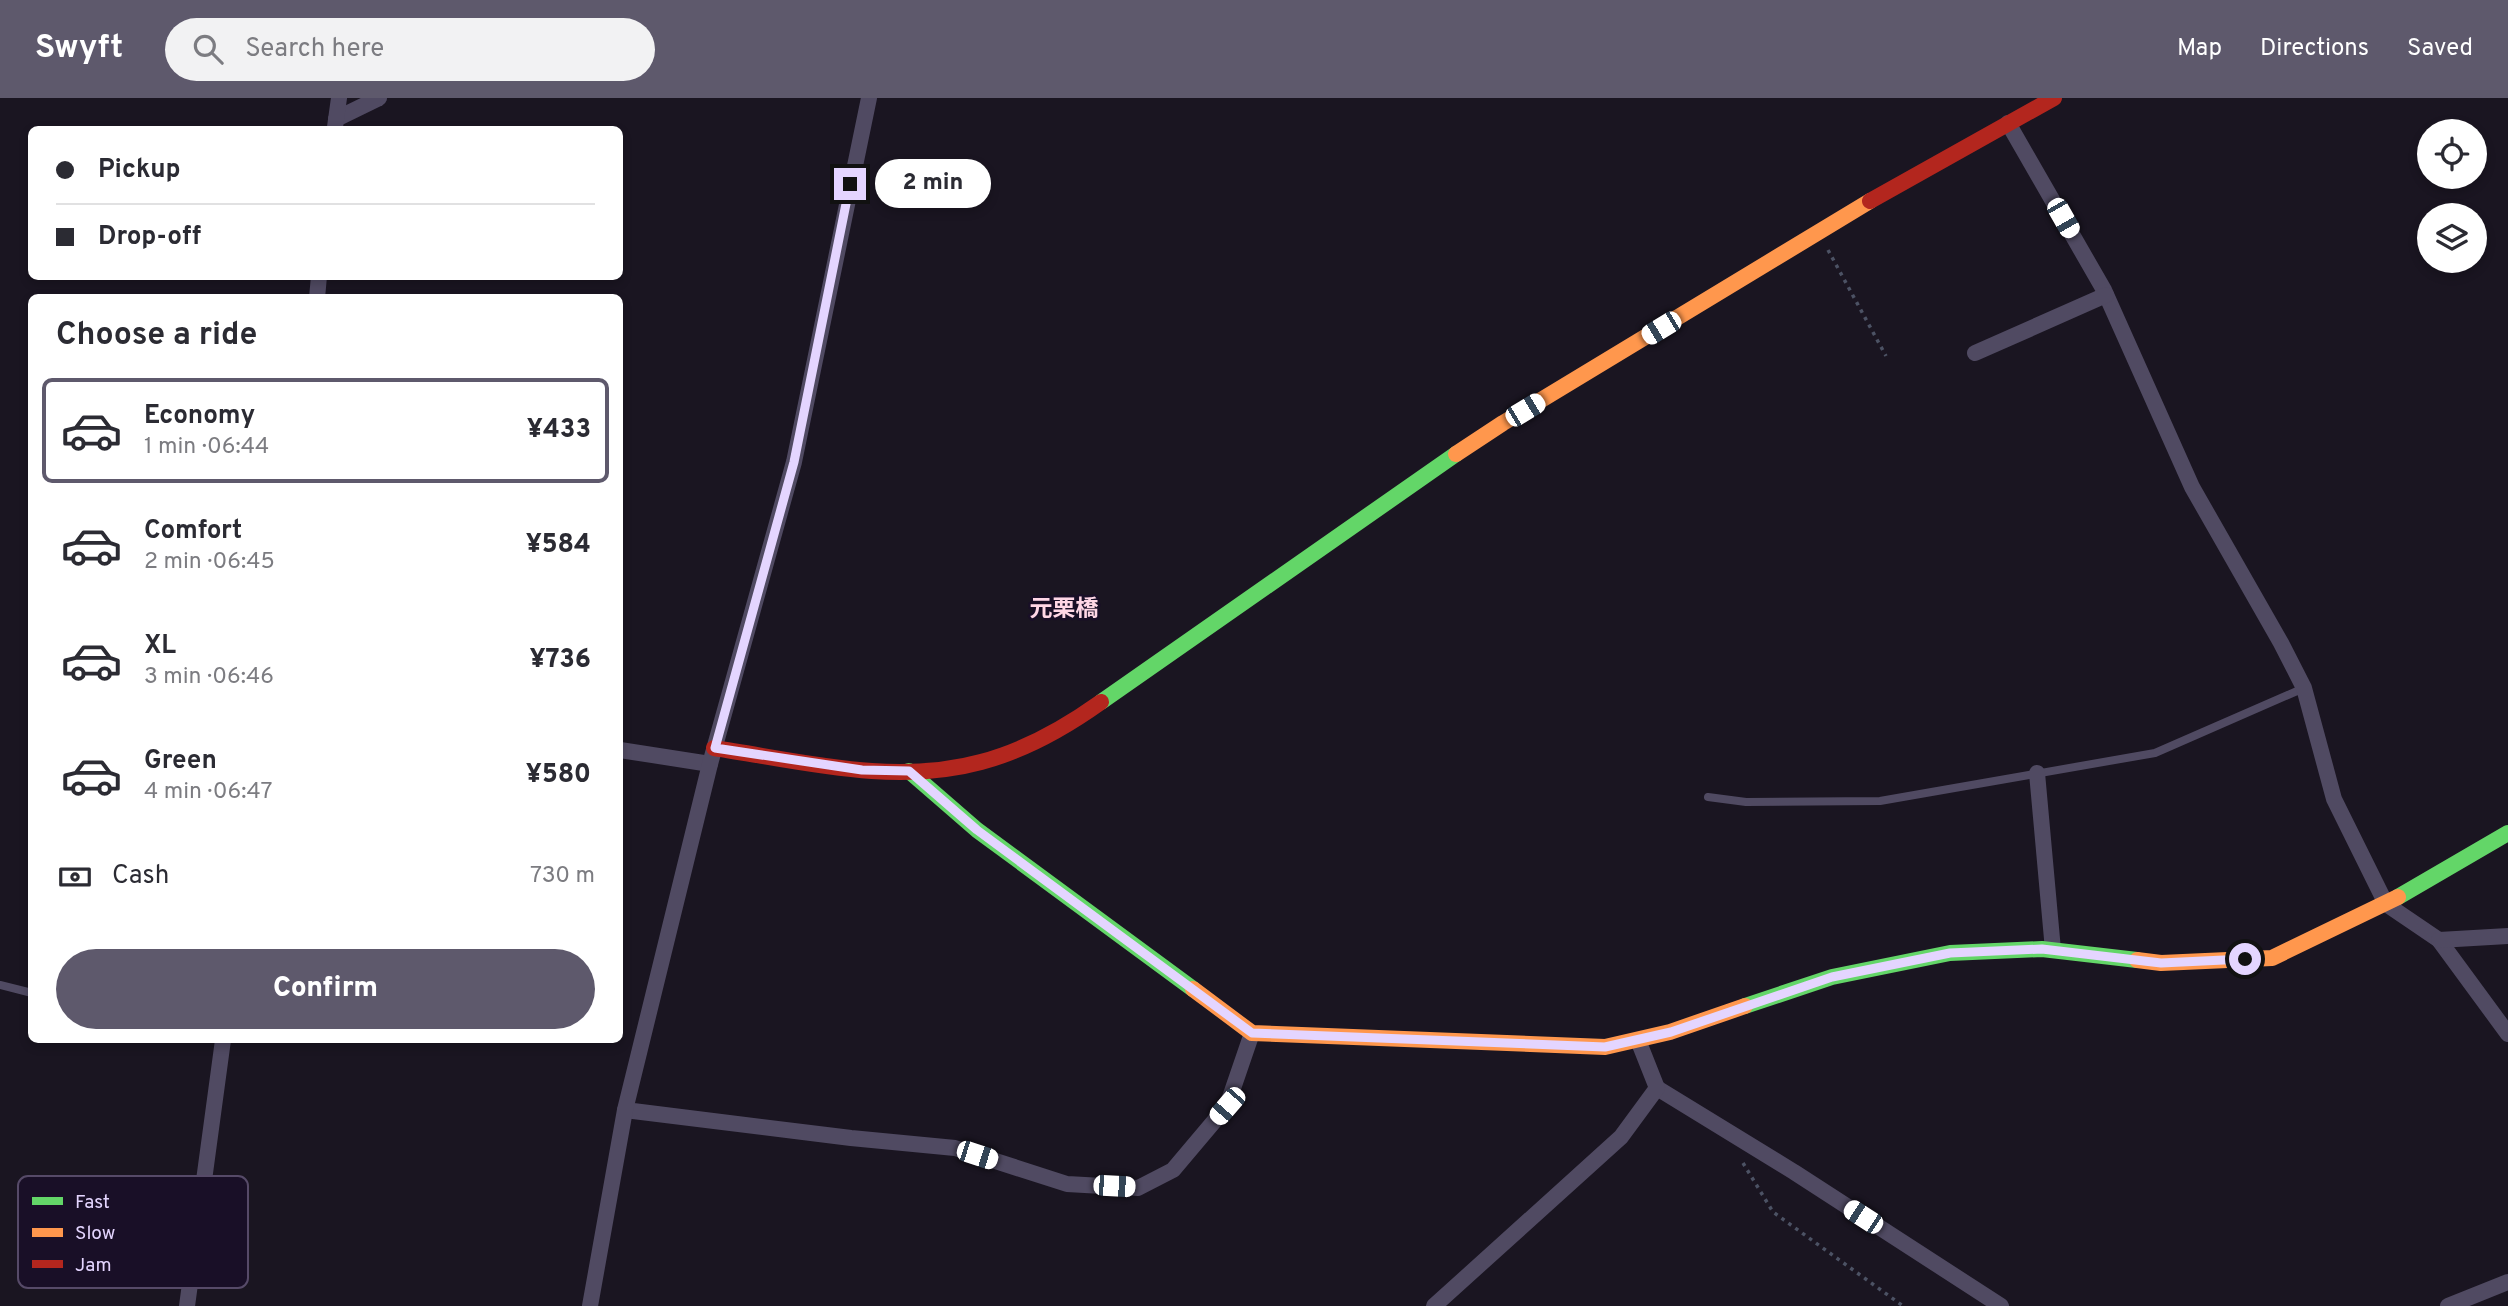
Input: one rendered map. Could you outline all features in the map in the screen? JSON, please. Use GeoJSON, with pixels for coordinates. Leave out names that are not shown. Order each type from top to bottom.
{"type":"FeatureCollection","features":[{"type":"Feature","properties":{"kind":"street"},"geometry":{"type":"LineString","coordinates":[[336,125],[339,98]]}},
{"type":"Feature","properties":{"kind":"street"},"geometry":{"type":"LineString","coordinates":[[336,125],[379,98]]}},
{"type":"Feature","properties":{"kind":"street"},"geometry":{"type":"LineString","coordinates":[[590,1306],[625,1110],[712,756],[794,462],[869,98]]}},
{"type":"Feature","properties":{"kind":"street"},"geometry":{"type":"LineString","coordinates":[[623,750],[862,770],[909,771],[966,766],[1008,752],[1051,732],[1096,706],[1441,464],[1514,416],[1899,183],[2054,98]]}},
{"type":"Feature","properties":{"kind":"street"},"geometry":{"type":"LineString","coordinates":[[2008,123],[2106,295],[2192,487],[2304,688],[2334,799],[2386,904],[2439,940],[2508,1034]]}},
{"type":"Feature","properties":{"kind":"street"},"geometry":{"type":"LineString","coordinates":[[1975,353],[2106,295]]}},
{"type":"Feature","properties":{"kind":"street"},"geometry":{"type":"LineString","coordinates":[[909,771],[977,830],[1252,1033],[1605,1047],[1671,1032],[1832,977],[1950,953],[2053,950],[2161,963],[2273,958],[2386,904],[2508,833]]}},
{"type":"Feature","properties":{"kind":"street"},"geometry":{"type":"LineString","coordinates":[[2037,773],[2053,950]]}},
{"type":"Feature","properties":{"kind":"street"},"geometry":{"type":"LineString","coordinates":[[2439,940],[2508,936]]}},
{"type":"Feature","properties":{"kind":"street"},"geometry":{"type":"LineString","coordinates":[[625,1110],[955,1148],[1067,1184],[1138,1188],[1173,1170],[1227,1106],[1252,1033]]}},
{"type":"Feature","properties":{"kind":"street"},"geometry":{"type":"LineString","coordinates":[[1638,1040],[1657,1088],[1794,1172],[2001,1306]]}},
{"type":"Feature","properties":{"kind":"street"},"geometry":{"type":"LineString","coordinates":[[205,1176],[223,1043]]}},
{"type":"Feature","properties":{"kind":"street"},"geometry":{"type":"LineString","coordinates":[[1434,1306],[1621,1137],[1657,1088]]}},
{"type":"Feature","properties":{"kind":"street"},"geometry":{"type":"LineString","coordinates":[[2448,1306],[2508,1282]]}},
{"type":"Feature","properties":{"kind":"street"},"geometry":{"type":"LineString","coordinates":[[187,1306],[189,1288]]}},
{"type":"Feature","properties":{"kind":"lane"},"geometry":{"type":"LineString","coordinates":[[1708,797],[1746,802],[1880,801],[2155,753],[2304,688]]}},
{"type":"Feature","properties":{"kind":"lane"},"geometry":{"type":"LineString","coordinates":[[0,985],[28,992]]}},
{"type":"Feature","properties":{"kind":"path"},"geometry":{"type":"LineString","coordinates":[[1819,232],[1886,356]]}},
{"type":"Feature","properties":{"kind":"path"},"geometry":{"type":"LineString","coordinates":[[1723,1129],[1773,1212],[1903,1306]]}},
{"type":"Feature","properties":{"kind":"traffic: fast"},"geometry":{"type":"LineString","coordinates":[[1101,702],[1456,454]]}},
{"type":"Feature","properties":{"kind":"traffic: fast"},"geometry":{"type":"LineString","coordinates":[[909,771],[977,830],[1193,989]]}},
{"type":"Feature","properties":{"kind":"traffic: fast"},"geometry":{"type":"LineString","coordinates":[[2398,897],[2508,833]]}},
{"type":"Feature","properties":{"kind":"traffic: fast"},"geometry":{"type":"LineString","coordinates":[[1745,1006],[1832,977],[1950,953],[2042,949],[2137,960]]}},
{"type":"Feature","properties":{"kind":"traffic: slow"},"geometry":{"type":"LineString","coordinates":[[1456,454],[1870,201]]}},
{"type":"Feature","properties":{"kind":"traffic: slow"},"geometry":{"type":"LineString","coordinates":[[2137,960],[2161,963],[2272,958],[2398,897]]}},
{"type":"Feature","properties":{"kind":"traffic: slow"},"geometry":{"type":"LineString","coordinates":[[1193,989],[1252,1033],[1605,1047],[1670,1032],[1745,1006]]}},
{"type":"Feature","properties":{"kind":"traffic: jam"},"geometry":{"type":"LineString","coordinates":[[1870,201],[2054,98]]}},
{"type":"Feature","properties":{"kind":"traffic: jam"},"geometry":{"type":"LineString","coordinates":[[714,748],[847,769],[881,772],[948,769],[981,762],[1028,745],[1101,702]]}},
{"type":"Feature","properties":{"kind":"district","name":"元栗橋"},"geometry":{"type":"Point","coordinates":[1064,610]}},
{"type":"Feature","properties":{"kind":"route"},"geometry":{"type":"LineString","coordinates":[[850,184],[794,462],[715,748],[862,770],[909,771],[977,830],[1252,1033],[1605,1047],[1671,1032],[1832,977],[1950,953],[2042,949],[2161,963],[2245,959]]}}]}
